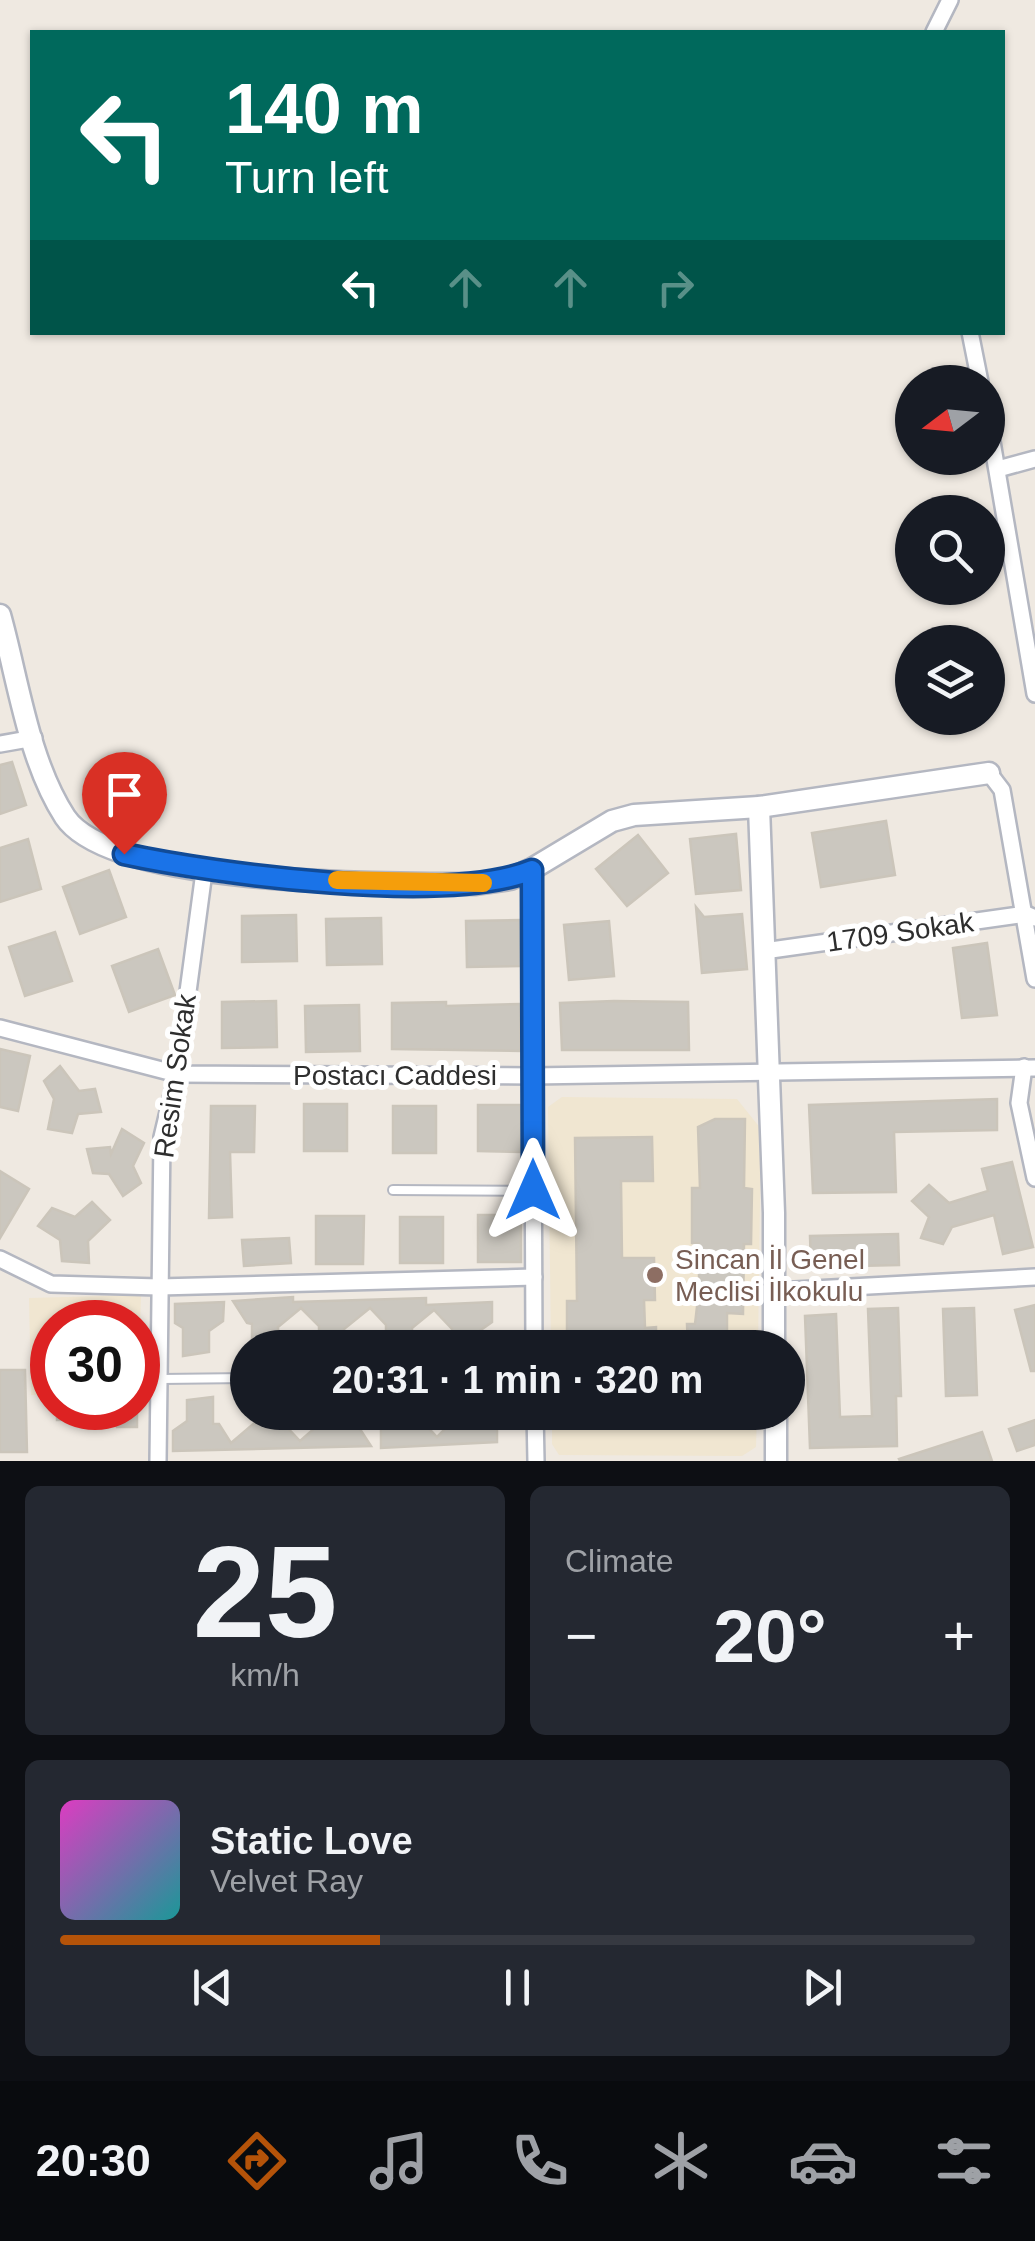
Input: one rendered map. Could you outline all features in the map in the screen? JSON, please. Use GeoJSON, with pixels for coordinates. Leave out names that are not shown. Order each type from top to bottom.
{"type":"FeatureCollection","features":[{"type":"Feature","properties":{"kind":"street"},"geometry":{"type":"LineString","coordinates":[[935,30],[950,0]]}},
{"type":"Feature","properties":{"kind":"street"},"geometry":{"type":"LineString","coordinates":[[971,335],[977,365]]}},
{"type":"Feature","properties":{"kind":"street"},"geometry":{"type":"LineString","coordinates":[[1005,467],[1035,459]]}},
{"type":"Feature","properties":{"kind":"street"},"geometry":{"type":"LineString","coordinates":[[999,475],[1035,694]]}},
{"type":"Feature","properties":{"kind":"street"},"geometry":{"type":"LineString","coordinates":[[0,615],[54,796],[67,820],[89,840],[124,854],[204,872],[401,884],[476,884],[510,879],[532,870],[612,820],[759,807],[989,773],[1002,790],[1030,916],[1035,979]]}},
{"type":"Feature","properties":{"kind":"street"},"geometry":{"type":"LineString","coordinates":[[0,744],[34,738]]}},
{"type":"Feature","properties":{"kind":"street"},"geometry":{"type":"LineString","coordinates":[[759,807],[775,1330]]}},
{"type":"Feature","properties":{"kind":"street"},"geometry":{"type":"LineString","coordinates":[[532,870],[534,1330]]}},
{"type":"Feature","properties":{"kind":"street","name":"Resim Sokak"},"geometry":{"type":"LineString","coordinates":[[159,1300],[162,1137],[177,1074],[204,872]]}},
{"type":"Feature","properties":{"kind":"street","name":"1709 Sokak"},"geometry":{"type":"LineString","coordinates":[[764,950],[1030,916]]}},
{"type":"Feature","properties":{"kind":"street","name":"Postacı Caddesi"},"geometry":{"type":"LineString","coordinates":[[0,1028],[177,1074],[533,1076],[1029,1068]]}},
{"type":"Feature","properties":{"kind":"street"},"geometry":{"type":"LineString","coordinates":[[1029,1068],[1019,1104],[1035,1178]]}},
{"type":"Feature","properties":{"kind":"street"},"geometry":{"type":"LineString","coordinates":[[0,1259],[51,1284],[160,1288],[534,1277]]}},
{"type":"Feature","properties":{"kind":"street"},"geometry":{"type":"LineString","coordinates":[[776,1291],[1035,1277]]}},
{"type":"Feature","properties":{"kind":"street","name":"Resim Sokak"},"geometry":{"type":"LineString","coordinates":[[157,1430],[158,1461]]}},
{"type":"Feature","properties":{"kind":"street"},"geometry":{"type":"LineString","coordinates":[[535,1430],[536,1461]]}},
{"type":"Feature","properties":{"kind":"street"},"geometry":{"type":"LineString","coordinates":[[776,1430],[776,1461]]}},
{"type":"Feature","properties":{"kind":"lane"},"geometry":{"type":"LineString","coordinates":[[393,1190],[533,1190]]}},
{"type":"Feature","properties":{"kind":"lane"},"geometry":{"type":"LineString","coordinates":[[160,1379],[230,1378]]}},
{"type":"Feature","properties":{"kind":"shaded area","name":"Sincan İl Genel Meclisi İlkokulu"},"geometry":{"type":"Polygon","coordinates":[[[562,1097],[737,1099],[761,1129],[758,1330],[551,1330],[548,1107],[562,1097]]]}},
{"type":"Feature","properties":{"kind":"shaded area"},"geometry":{"type":"Polygon","coordinates":[[[141,1295],[141,1300],[30,1300],[30,1346],[29,1298],[141,1295]]]}},
{"type":"Feature","properties":{"kind":"shaded area"},"geometry":{"type":"Polygon","coordinates":[[[552,1430],[756,1430],[756,1447],[742,1456],[559,1455],[552,1444],[552,1430]]]}},
{"type":"Feature","properties":{"kind":"building"},"geometry":{"type":"Polygon","coordinates":[[[12,762],[26,805],[0,814],[0,765],[12,762]]]}},
{"type":"Feature","properties":{"kind":"building"},"geometry":{"type":"Polygon","coordinates":[[[886,821],[895,875],[821,887],[812,833],[886,821]]]}},
{"type":"Feature","properties":{"kind":"building"},"geometry":{"type":"Polygon","coordinates":[[[736,834],[741,890],[696,894],[690,839],[736,834]]]}},
{"type":"Feature","properties":{"kind":"building"},"geometry":{"type":"Polygon","coordinates":[[[638,835],[668,873],[627,906],[596,869],[638,835]]]}},
{"type":"Feature","properties":{"kind":"building"},"geometry":{"type":"Polygon","coordinates":[[[28,839],[41,889],[0,902],[0,848],[28,839]]]}},
{"type":"Feature","properties":{"kind":"building"},"geometry":{"type":"Polygon","coordinates":[[[109,870],[126,917],[80,934],[63,887],[109,870]]]}},
{"type":"Feature","properties":{"kind":"building"},"geometry":{"type":"Polygon","coordinates":[[[696,907],[704,917],[742,914],[747,969],[702,973],[696,907]]]}},
{"type":"Feature","properties":{"kind":"building"},"geometry":{"type":"Polygon","coordinates":[[[296,915],[297,961],[242,962],[242,916],[296,915]]]}},
{"type":"Feature","properties":{"kind":"building"},"geometry":{"type":"Polygon","coordinates":[[[381,918],[382,964],[327,965],[326,919],[381,918]]]}},
{"type":"Feature","properties":{"kind":"building"},"geometry":{"type":"Polygon","coordinates":[[[520,920],[521,966],[467,967],[466,921],[520,920]]]}},
{"type":"Feature","properties":{"kind":"building"},"geometry":{"type":"Polygon","coordinates":[[[609,921],[614,976],[569,980],[564,925],[609,921]]]}},
{"type":"Feature","properties":{"kind":"building"},"geometry":{"type":"Polygon","coordinates":[[[55,932],[72,981],[25,996],[9,947],[55,932]]]}},
{"type":"Feature","properties":{"kind":"building"},"geometry":{"type":"Polygon","coordinates":[[[987,943],[997,1015],[962,1018],[953,948],[987,943]]]}},
{"type":"Feature","properties":{"kind":"building"},"geometry":{"type":"Polygon","coordinates":[[[158,949],[175,995],[129,1012],[112,966],[158,949]]]}},
{"type":"Feature","properties":{"kind":"building"},"geometry":{"type":"Polygon","coordinates":[[[276,1001],[277,1047],[222,1048],[222,1002],[276,1001]]]}},
{"type":"Feature","properties":{"kind":"building"},"geometry":{"type":"Polygon","coordinates":[[[446,1002],[446,1006],[520,1004],[521,1051],[392,1049],[392,1003],[446,1002]]]}},
{"type":"Feature","properties":{"kind":"building"},"geometry":{"type":"Polygon","coordinates":[[[688,1002],[689,1050],[562,1050],[560,1003],[688,1002]]]}},
{"type":"Feature","properties":{"kind":"building"},"geometry":{"type":"Polygon","coordinates":[[[359,1005],[360,1051],[306,1052],[305,1006],[359,1005]]]}},
{"type":"Feature","properties":{"kind":"building"},"geometry":{"type":"Polygon","coordinates":[[[0,1049],[30,1056],[18,1111],[0,1107],[0,1049]]]}},
{"type":"Feature","properties":{"kind":"building"},"geometry":{"type":"Polygon","coordinates":[[[60,1066],[79,1091],[95,1089],[101,1112],[78,1114],[72,1133],[48,1129],[54,1099],[44,1081],[60,1066]]]}},
{"type":"Feature","properties":{"kind":"building"},"geometry":{"type":"Polygon","coordinates":[[[997,1099],[997,1130],[894,1132],[896,1192],[813,1193],[809,1105],[997,1099]]]}},
{"type":"Feature","properties":{"kind":"building"},"geometry":{"type":"Polygon","coordinates":[[[304,1104],[347,1104],[347,1151],[304,1151],[304,1104]]]}},
{"type":"Feature","properties":{"kind":"building"},"geometry":{"type":"Polygon","coordinates":[[[478,1105],[521,1105],[521,1152],[478,1151],[478,1105]]]}},
{"type":"Feature","properties":{"kind":"building"},"geometry":{"type":"Polygon","coordinates":[[[211,1106],[255,1106],[254,1152],[230,1152],[232,1217],[209,1218],[211,1106]]]}},
{"type":"Feature","properties":{"kind":"building"},"geometry":{"type":"Polygon","coordinates":[[[393,1106],[436,1106],[436,1153],[393,1153],[393,1106]]]}},
{"type":"Feature","properties":{"kind":"building"},"geometry":{"type":"Polygon","coordinates":[[[715,1119],[745,1119],[744,1188],[752,1189],[751,1244],[744,1244],[743,1314],[727,1313],[727,1330],[687,1330],[687,1324],[695,1324],[699,1290],[699,1243],[692,1243],[692,1188],[700,1188],[698,1127],[715,1119]]]}},
{"type":"Feature","properties":{"kind":"building"},"geometry":{"type":"Polygon","coordinates":[[[122,1129],[144,1143],[133,1166],[141,1183],[123,1196],[109,1174],[93,1173],[87,1149],[110,1147],[111,1154],[122,1129]]]}},
{"type":"Feature","properties":{"kind":"building"},"geometry":{"type":"Polygon","coordinates":[[[652,1137],[653,1181],[621,1181],[622,1258],[654,1258],[655,1300],[644,1300],[645,1328],[656,1330],[567,1330],[567,1301],[577,1301],[575,1138],[652,1137]]]}},
{"type":"Feature","properties":{"kind":"building"},"geometry":{"type":"Polygon","coordinates":[[[1012,1162],[1033,1247],[1003,1254],[994,1215],[952,1227],[943,1244],[921,1238],[929,1217],[912,1201],[929,1185],[949,1203],[988,1191],[982,1169],[1012,1162]]]}},
{"type":"Feature","properties":{"kind":"building"},"geometry":{"type":"Polygon","coordinates":[[[0,1171],[29,1189],[0,1238],[0,1171]]]}},
{"type":"Feature","properties":{"kind":"building"},"geometry":{"type":"Polygon","coordinates":[[[92,1202],[110,1220],[88,1241],[89,1263],[62,1261],[60,1240],[38,1226],[52,1208],[75,1217],[92,1202]]]}},
{"type":"Feature","properties":{"kind":"building"},"geometry":{"type":"Polygon","coordinates":[[[478,1215],[521,1215],[521,1262],[478,1262],[478,1215]]]}},
{"type":"Feature","properties":{"kind":"building"},"geometry":{"type":"Polygon","coordinates":[[[316,1216],[364,1216],[363,1264],[316,1264],[316,1216]]]}},
{"type":"Feature","properties":{"kind":"building"},"geometry":{"type":"Polygon","coordinates":[[[400,1217],[443,1217],[443,1263],[400,1263],[400,1217]]]}},
{"type":"Feature","properties":{"kind":"building"},"geometry":{"type":"Polygon","coordinates":[[[898,1234],[899,1265],[811,1267],[810,1236],[898,1234]]]}},
{"type":"Feature","properties":{"kind":"building"},"geometry":{"type":"Polygon","coordinates":[[[289,1238],[291,1263],[244,1266],[242,1240],[289,1238]]]}},
{"type":"Feature","properties":{"kind":"building"},"geometry":{"type":"Polygon","coordinates":[[[293,1297],[293,1302],[426,1298],[426,1305],[492,1302],[492,1322],[481,1330],[452,1330],[434,1310],[412,1330],[386,1330],[370,1308],[344,1330],[319,1330],[301,1308],[278,1330],[252,1330],[252,1324],[247,1323],[233,1301],[293,1297]]]}},
{"type":"Feature","properties":{"kind":"building"},"geometry":{"type":"Polygon","coordinates":[[[224,1302],[223,1321],[209,1331],[209,1352],[183,1356],[183,1328],[175,1323],[175,1304],[224,1302]]]}},
{"type":"Feature","properties":{"kind":"building"},"geometry":{"type":"Polygon","coordinates":[[[1035,1305],[1035,1371],[1031,1371],[1015,1310],[1035,1305]]]}},
{"type":"Feature","properties":{"kind":"building"},"geometry":{"type":"Polygon","coordinates":[[[898,1308],[901,1396],[896,1396],[897,1446],[810,1448],[805,1316],[836,1314],[840,1417],[872,1416],[868,1309],[898,1308]]]}},
{"type":"Feature","properties":{"kind":"building"},"geometry":{"type":"Polygon","coordinates":[[[974,1308],[977,1395],[946,1396],[943,1309],[974,1308]]]}},
{"type":"Feature","properties":{"kind":"building"},"geometry":{"type":"Polygon","coordinates":[[[0,1370],[25,1370],[27,1452],[0,1452],[0,1370]]]}},
{"type":"Feature","properties":{"kind":"building"},"geometry":{"type":"Polygon","coordinates":[[[213,1397],[213,1424],[219,1424],[231,1443],[246,1430],[290,1430],[300,1441],[313,1430],[361,1430],[371,1446],[173,1451],[173,1431],[187,1421],[187,1400],[213,1397]]]}},
{"type":"Feature","properties":{"kind":"building"},"geometry":{"type":"Polygon","coordinates":[[[1035,1420],[1035,1445],[1017,1451],[1009,1429],[1035,1420]]]}},
{"type":"Feature","properties":{"kind":"building"},"geometry":{"type":"Polygon","coordinates":[[[381,1430],[430,1430],[437,1437],[444,1430],[497,1430],[497,1442],[381,1448],[381,1430]]]}},
{"type":"Feature","properties":{"kind":"building"},"geometry":{"type":"Polygon","coordinates":[[[982,1432],[992,1461],[899,1459],[982,1432]]]}},
{"type":"Feature","properties":{"kind":"slow traffic"},"geometry":{"type":"LineString","coordinates":[[337,880],[483,883]]}},
{"type":"Feature","properties":{"kind":"place","name":"Sincan İl Genel Meclisi İlkokulu"},"geometry":{"type":"Point","coordinates":[655,1275]}},
{"type":"Feature","properties":{"kind":"route"},"geometry":{"type":"LineString","coordinates":[[124,854],[204,872],[401,884],[476,884],[510,879],[532,870],[529,906],[533,1190]]}}]}
